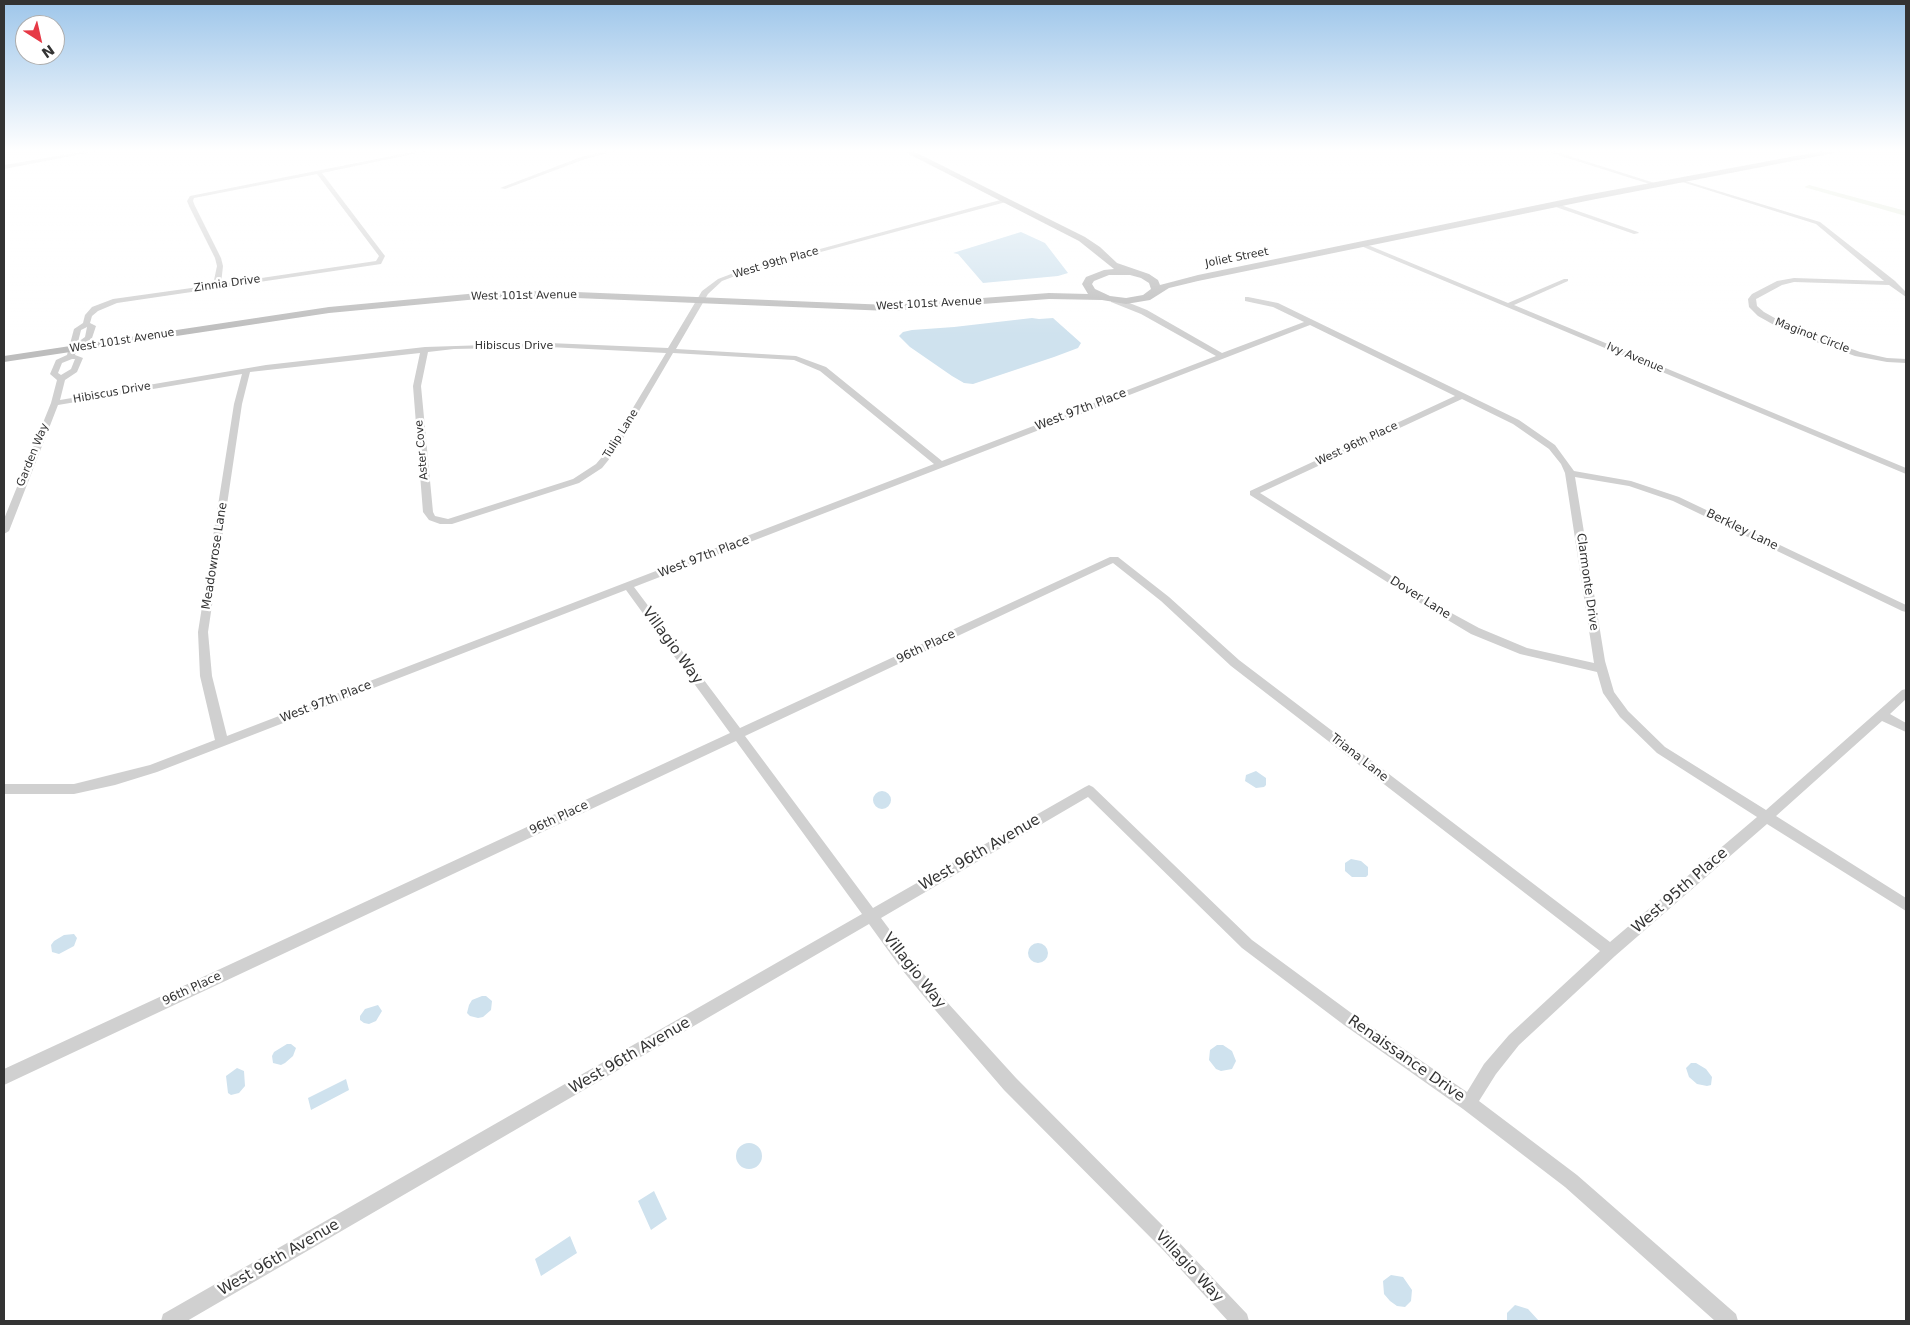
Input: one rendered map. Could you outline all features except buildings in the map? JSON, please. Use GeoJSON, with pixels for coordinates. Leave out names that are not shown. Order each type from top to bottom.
{"type":"FeatureCollection","features":[{"type":"Feature","properties":{"kind":"street"},"geometry":{"type":"LineString","coordinates":[[195,212],[218,258],[220,266],[217,285]]}},
{"type":"Feature","properties":{"kind":"street","name":"Zinnia Drive"},"geometry":{"type":"LineString","coordinates":[[72,352],[73,340],[78,329],[86,324],[89,315],[96,309],[116,301],[379,263],[382,256],[349,212]]}},
{"type":"Feature","properties":{"kind":"street","name":"West 99th Place"},"geometry":{"type":"LineString","coordinates":[[701,300],[712,285],[734,274],[964,212]]}},
{"type":"Feature","properties":{"kind":"street"},"geometry":{"type":"LineString","coordinates":[[1026,212],[1082,239],[1113,265],[1130,272]]}},
{"type":"Feature","properties":{"kind":"street","name":"Joliet Street"},"geometry":{"type":"LineString","coordinates":[[1114,300],[1136,301],[1165,286],[1198,278],[1522,212]]}},
{"type":"Feature","properties":{"kind":"street"},"geometry":{"type":"LineString","coordinates":[[1576,212],[1636,232]]}},
{"type":"Feature","properties":{"kind":"street"},"geometry":{"type":"LineString","coordinates":[[1782,212],[1818,223],[1906,295]]}},
{"type":"Feature","properties":{"kind":"street","name":"Ivy Avenue"},"geometry":{"type":"LineString","coordinates":[[1363,245],[1906,471]]}},
{"type":"Feature","properties":{"kind":"street"},"geometry":{"type":"LineString","coordinates":[[1102,297],[1089,289],[1092,278],[1104,268],[1103,256]]}},
{"type":"Feature","properties":{"kind":"street","name":"West 101st Avenue"},"geometry":{"type":"LineString","coordinates":[[1049,296],[1077,290],[1092,278],[1108,272],[1130,272]]}},
{"type":"Feature","properties":{"kind":"street","name":"Joliet Street"},"geometry":{"type":"LineString","coordinates":[[1130,272],[1166,280],[1198,278]]}},
{"type":"Feature","properties":{"kind":"street"},"geometry":{"type":"LineString","coordinates":[[1145,276],[1154,282],[1156,287],[1144,306],[1151,316]]}},
{"type":"Feature","properties":{"kind":"street"},"geometry":{"type":"LineString","coordinates":[[1508,305],[1566,280]]}},
{"type":"Feature","properties":{"kind":"street","name":"Maginot Circle"},"geometry":{"type":"LineString","coordinates":[[1892,283],[1794,280],[1780,283],[1752,299],[1753,306],[1761,314],[1786,328],[1858,354],[1887,360],[1906,361]]}},
{"type":"Feature","properties":{"kind":"street","name":"West 101st Avenue"},"geometry":{"type":"LineString","coordinates":[[4,360],[72,352],[329,310],[454,298],[552,294],[902,308],[1049,296],[1102,297],[1114,300]]}},
{"type":"Feature","properties":{"kind":"street","name":"Clarmonte Drive"},"geometry":{"type":"LineString","coordinates":[[1248,299],[1275,305],[1516,423],[1535,434],[1559,455],[1570,474],[1601,669],[1615,703],[1648,740],[1677,761],[1906,905]]}},
{"type":"Feature","properties":{"kind":"street","name":"Tulip Lane"},"geometry":{"type":"LineString","coordinates":[[463,518],[576,481],[599,466],[611,452],[701,300]]}},
{"type":"Feature","properties":{"kind":"street"},"geometry":{"type":"LineString","coordinates":[[1114,300],[1132,306],[1222,356]]}},
{"type":"Feature","properties":{"kind":"street","name":"West 97th Place"},"geometry":{"type":"LineString","coordinates":[[4,789],[74,788],[95,785],[153,769],[1310,322]]}},
{"type":"Feature","properties":{"kind":"street"},"geometry":{"type":"LineString","coordinates":[[72,352],[88,338],[92,326],[86,324]]}},
{"type":"Feature","properties":{"kind":"street","name":"Hibiscus Drive"},"geometry":{"type":"LineString","coordinates":[[54,403],[246,370],[425,349],[528,345],[779,356],[796,358],[811,363],[823,370],[941,465]]}},
{"type":"Feature","properties":{"kind":"street","name":"Aster Cove"},"geometry":{"type":"LineString","coordinates":[[425,349],[417,386],[428,512],[432,518],[440,521],[463,518]]}},
{"type":"Feature","properties":{"kind":"street","name":"Garden Way"},"geometry":{"type":"LineString","coordinates":[[4,531],[54,403],[61,378],[74,370],[79,358],[72,352],[59,362],[54,374],[61,378]]}},
{"type":"Feature","properties":{"kind":"street","name":"Meadowrose Lane"},"geometry":{"type":"LineString","coordinates":[[222,742],[206,676],[203,632],[238,404],[246,370]]}},
{"type":"Feature","properties":{"kind":"street","name":"West 96th Place"},"geometry":{"type":"LineString","coordinates":[[1253,492],[1461,396]]}},
{"type":"Feature","properties":{"kind":"street","name":"Berkley Lane"},"geometry":{"type":"LineString","coordinates":[[1570,474],[1631,484],[1676,499],[1906,609]]}},
{"type":"Feature","properties":{"kind":"street","name":"Dover Lane"},"geometry":{"type":"LineString","coordinates":[[1253,492],[1440,611],[1482,635],[1524,651],[1601,669]]}},
{"type":"Feature","properties":{"kind":"street","name":"96th Place"},"geometry":{"type":"LineString","coordinates":[[4,1077],[1114,559]]}},
{"type":"Feature","properties":{"kind":"street","name":"Triana Lane"},"geometry":{"type":"LineString","coordinates":[[1114,559],[1165,599],[1235,663],[1610,951]]}},
{"type":"Feature","properties":{"kind":"street","name":"Villagio Way"},"geometry":{"type":"LineString","coordinates":[[628,586],[872,916],[941,1006],[1010,1084],[1169,1244],[1240,1321]]}},
{"type":"Feature","properties":{"kind":"street","name":"West 95th Place"},"geometry":{"type":"LineString","coordinates":[[1469,1103],[1490,1069],[1514,1040],[1610,951],[1766,817],[1906,692]]}},
{"type":"Feature","properties":{"kind":"street"},"geometry":{"type":"LineString","coordinates":[[1881,715],[1906,728]]}},
{"type":"Feature","properties":{"kind":"street","name":"West 96th Avenue"},"geometry":{"type":"LineString","coordinates":[[170,1321],[1088,790]]}},
{"type":"Feature","properties":{"kind":"street","name":"Renaissance Drive"},"geometry":{"type":"LineString","coordinates":[[1088,790],[1247,944],[1349,1020],[1469,1103],[1571,1181],[1729,1321]]}},
{"type":"Feature","properties":{"kind":"shaded area"},"geometry":{"type":"Polygon","coordinates":[[[1891,212],[1906,212],[1906,216],[1891,212]]]}},
{"type":"Feature","properties":{"kind":"water"},"geometry":{"type":"Polygon","coordinates":[[[1021,232],[1045,243],[1068,273],[1058,276],[983,283],[958,254],[953,253],[1021,232]]]}},
{"type":"Feature","properties":{"kind":"water"},"geometry":{"type":"Polygon","coordinates":[[[1032,318],[1053,318],[1081,343],[1078,348],[973,384],[964,383],[952,376],[910,347],[899,336],[903,332],[912,330],[1032,318]]]}},
{"type":"Feature","properties":{"kind":"water"},"geometry":{"type":"Polygon","coordinates":[[[1256,771],[1266,778],[1266,785],[1264,787],[1256,788],[1245,781],[1246,775],[1256,771]]]}},
{"type":"Feature","properties":{"kind":"water"},"geometry":{"type":"Polygon","coordinates":[[[878,791],[886,791],[891,796],[889,807],[878,809],[873,804],[873,796],[878,791]]]}},
{"type":"Feature","properties":{"kind":"water"},"geometry":{"type":"Polygon","coordinates":[[[1351,859],[1361,861],[1368,867],[1368,875],[1366,877],[1352,877],[1345,871],[1345,863],[1351,859]]]}},
{"type":"Feature","properties":{"kind":"water"},"geometry":{"type":"Polygon","coordinates":[[[74,934],[77,938],[74,946],[59,954],[52,952],[51,945],[54,941],[64,935],[74,934]]]}},
{"type":"Feature","properties":{"kind":"water"},"geometry":{"type":"Polygon","coordinates":[[[1038,943],[1045,946],[1048,953],[1045,960],[1038,963],[1031,960],[1028,953],[1031,946],[1038,943]]]}},
{"type":"Feature","properties":{"kind":"water"},"geometry":{"type":"Polygon","coordinates":[[[486,996],[492,1001],[491,1010],[483,1017],[470,1016],[467,1013],[472,1000],[486,996]]]}},
{"type":"Feature","properties":{"kind":"water"},"geometry":{"type":"Polygon","coordinates":[[[378,1005],[382,1011],[376,1021],[369,1024],[360,1020],[360,1016],[365,1009],[378,1005]]]}},
{"type":"Feature","properties":{"kind":"water"},"geometry":{"type":"Polygon","coordinates":[[[287,1044],[291,1044],[296,1048],[293,1056],[281,1065],[273,1063],[272,1056],[274,1052],[287,1044]]]}},
{"type":"Feature","properties":{"kind":"water"},"geometry":{"type":"Polygon","coordinates":[[[1217,1045],[1223,1045],[1232,1051],[1236,1061],[1232,1069],[1221,1071],[1216,1069],[1209,1060],[1210,1050],[1217,1045]]]}},
{"type":"Feature","properties":{"kind":"water"},"geometry":{"type":"Polygon","coordinates":[[[1691,1063],[1696,1063],[1706,1069],[1712,1077],[1711,1085],[1697,1084],[1689,1077],[1686,1068],[1691,1063]]]}},
{"type":"Feature","properties":{"kind":"water"},"geometry":{"type":"Polygon","coordinates":[[[237,1068],[244,1071],[245,1086],[239,1093],[231,1095],[228,1093],[226,1076],[237,1068]]]}},
{"type":"Feature","properties":{"kind":"water"},"geometry":{"type":"Polygon","coordinates":[[[346,1079],[349,1090],[311,1110],[308,1098],[346,1079]]]}},
{"type":"Feature","properties":{"kind":"water"},"geometry":{"type":"Polygon","coordinates":[[[749,1143],[758,1147],[762,1156],[758,1165],[749,1169],[740,1165],[736,1156],[740,1147],[749,1143]]]}},
{"type":"Feature","properties":{"kind":"water"},"geometry":{"type":"Polygon","coordinates":[[[654,1191],[667,1219],[651,1230],[638,1201],[654,1191]]]}},
{"type":"Feature","properties":{"kind":"water"},"geometry":{"type":"Polygon","coordinates":[[[570,1236],[577,1253],[541,1276],[535,1259],[570,1236]]]}},
{"type":"Feature","properties":{"kind":"water"},"geometry":{"type":"Polygon","coordinates":[[[1391,1275],[1403,1277],[1412,1290],[1411,1301],[1405,1307],[1397,1306],[1384,1294],[1383,1281],[1391,1275]]]}},
{"type":"Feature","properties":{"kind":"water"},"geometry":{"type":"Polygon","coordinates":[[[1515,1305],[1528,1309],[1539,1321],[1507,1321],[1507,1313],[1515,1305]]]}}]}
